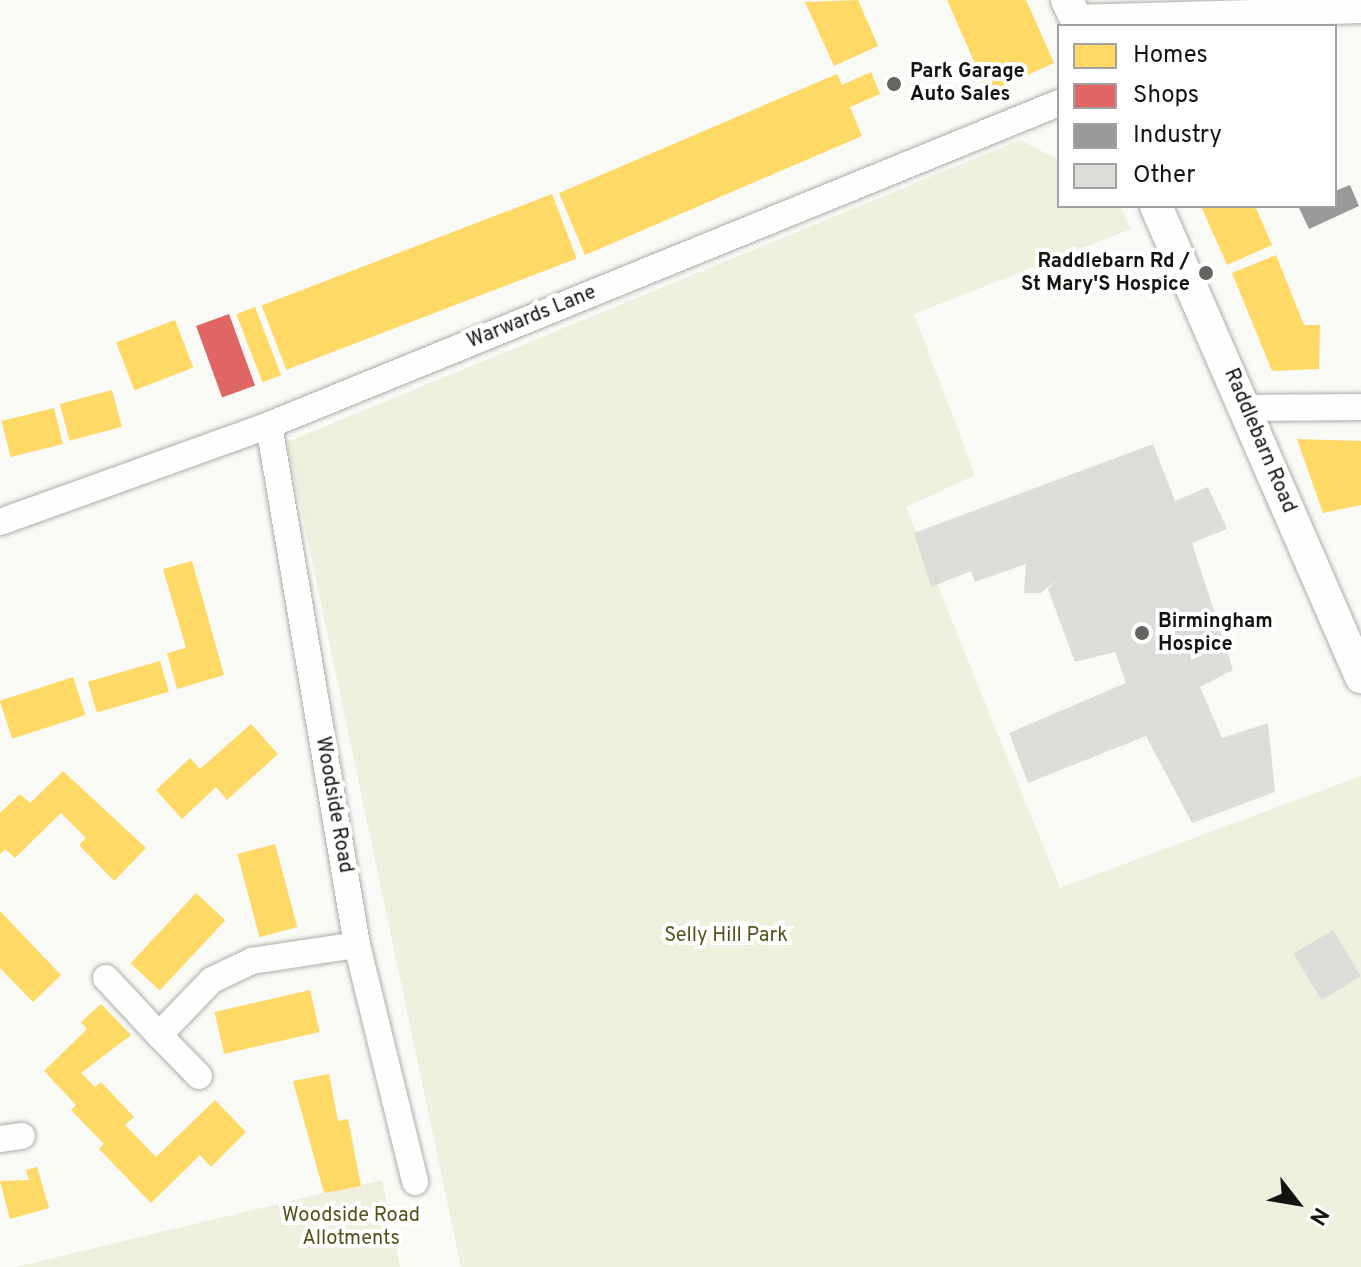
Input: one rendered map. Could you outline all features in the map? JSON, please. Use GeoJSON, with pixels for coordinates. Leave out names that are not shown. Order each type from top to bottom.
{"type":"FeatureCollection","features":[{"type":"Feature","properties":{"kind":"street"},"geometry":{"type":"LineString","coordinates":[[1074,15],[1361,10]]}},
{"type":"Feature","properties":{"kind":"street","name":"Warwards Lane"},"geometry":{"type":"LineString","coordinates":[[0,522],[269,425],[1057,104]]}},
{"type":"Feature","properties":{"kind":"street","name":"Raddlebarn Road"},"geometry":{"type":"LineString","coordinates":[[1157,208],[1361,677]]}},
{"type":"Feature","properties":{"kind":"street"},"geometry":{"type":"LineString","coordinates":[[1245,408],[1361,407]]}},
{"type":"Feature","properties":{"kind":"street","name":"Woodside Road"},"geometry":{"type":"LineString","coordinates":[[269,425],[357,945],[415,1182]]}},
{"type":"Feature","properties":{"kind":"street"},"geometry":{"type":"LineString","coordinates":[[159,1035],[212,980],[252,961],[357,945]]}},
{"type":"Feature","properties":{"kind":"street"},"geometry":{"type":"LineString","coordinates":[[106,978],[199,1076]]}},
{"type":"Feature","properties":{"kind":"green space","name":"Selly Hill Park"},"geometry":{"type":"Polygon","coordinates":[[[1020,140],[1057,159],[1057,208],[1121,208],[1131,229],[914,314],[975,475],[906,507],[1060,888],[1361,776],[1361,1267],[461,1267],[287,442],[1020,140]]]}},
{"type":"Feature","properties":{"kind":"green space","name":"Woodside Road Allotments"},"geometry":{"type":"Polygon","coordinates":[[[382,1180],[400,1267],[16,1267],[324,1193],[382,1180]]]}},
{"type":"Feature","properties":{"kind":"building: Homes"},"geometry":{"type":"Polygon","coordinates":[[[858,0],[878,46],[834,66],[805,2],[858,0]]]}},
{"type":"Feature","properties":{"kind":"building: Homes"},"geometry":{"type":"Polygon","coordinates":[[[947,0],[1026,0],[1054,63],[988,93],[947,0]]]}},
{"type":"Feature","properties":{"kind":"building: Homes"},"geometry":{"type":"Polygon","coordinates":[[[871,72],[880,94],[850,107],[862,136],[585,255],[559,193],[837,74],[842,85],[871,72]]]}},
{"type":"Feature","properties":{"kind":"building: Homes"},"geometry":{"type":"Polygon","coordinates":[[[552,194],[577,258],[286,370],[262,305],[552,194]]]}},
{"type":"Feature","properties":{"kind":"building: Homes"},"geometry":{"type":"Polygon","coordinates":[[[1202,208],[1256,208],[1272,245],[1227,265],[1202,208]]]}},
{"type":"Feature","properties":{"kind":"building: Homes"},"geometry":{"type":"Polygon","coordinates":[[[1276,255],[1304,325],[1320,325],[1319,369],[1272,371],[1232,273],[1276,255]]]}},
{"type":"Feature","properties":{"kind":"building: Homes"},"geometry":{"type":"Polygon","coordinates":[[[255,307],[281,375],[262,382],[236,314],[255,307]]]}},
{"type":"Feature","properties":{"kind":"building: Homes"},"geometry":{"type":"Polygon","coordinates":[[[175,320],[193,368],[134,390],[116,343],[175,320]]]}},
{"type":"Feature","properties":{"kind":"building: Homes"},"geometry":{"type":"Polygon","coordinates":[[[112,390],[122,427],[70,441],[60,404],[112,390]]]}},
{"type":"Feature","properties":{"kind":"building: Homes"},"geometry":{"type":"Polygon","coordinates":[[[54,408],[63,444],[11,457],[2,421],[54,408]]]}},
{"type":"Feature","properties":{"kind":"building: Homes"},"geometry":{"type":"Polygon","coordinates":[[[1297,439],[1361,441],[1361,505],[1323,513],[1297,439]]]}},
{"type":"Feature","properties":{"kind":"building: Homes"},"geometry":{"type":"Polygon","coordinates":[[[192,561],[224,675],[177,689],[167,653],[186,648],[163,569],[192,561]]]}},
{"type":"Feature","properties":{"kind":"building: Homes"},"geometry":{"type":"Polygon","coordinates":[[[160,661],[169,692],[97,712],[88,682],[160,661]]]}},
{"type":"Feature","properties":{"kind":"building: Homes"},"geometry":{"type":"Polygon","coordinates":[[[73,677],[85,715],[12,739],[0,701],[73,677]]]}},
{"type":"Feature","properties":{"kind":"building: Homes"},"geometry":{"type":"Polygon","coordinates":[[[251,724],[278,754],[227,800],[216,787],[182,819],[156,790],[190,758],[200,769],[251,724]]]}},
{"type":"Feature","properties":{"kind":"building: Homes"},"geometry":{"type":"Polygon","coordinates":[[[63,771],[146,848],[114,881],[79,845],[86,838],[61,813],[15,858],[5,849],[0,854],[0,813],[20,794],[30,803],[63,771]]]}},
{"type":"Feature","properties":{"kind":"building: Homes"},"geometry":{"type":"Polygon","coordinates":[[[275,844],[297,927],[260,937],[237,854],[275,844]]]}},
{"type":"Feature","properties":{"kind":"building: Homes"},"geometry":{"type":"Polygon","coordinates":[[[196,893],[225,920],[160,990],[131,963],[196,893]]]}},
{"type":"Feature","properties":{"kind":"building: Homes"},"geometry":{"type":"Polygon","coordinates":[[[0,911],[61,975],[33,1002],[0,968],[0,911]]]}},
{"type":"Feature","properties":{"kind":"building: Homes"},"geometry":{"type":"Polygon","coordinates":[[[310,990],[320,1032],[224,1054],[215,1012],[310,990]]]}},
{"type":"Feature","properties":{"kind":"building: Homes"},"geometry":{"type":"Polygon","coordinates":[[[101,1004],[131,1035],[81,1073],[95,1087],[101,1082],[134,1117],[125,1125],[156,1157],[215,1100],[246,1132],[211,1167],[200,1155],[151,1203],[99,1149],[104,1144],[71,1110],[76,1105],[44,1071],[87,1029],[81,1022],[101,1004]]]}},
{"type":"Feature","properties":{"kind":"building: Homes"},"geometry":{"type":"Polygon","coordinates":[[[329,1074],[338,1121],[348,1119],[361,1186],[324,1193],[293,1081],[329,1074]]]}},
{"type":"Feature","properties":{"kind":"building: Homes"},"geometry":{"type":"Polygon","coordinates":[[[37,1167],[49,1208],[10,1219],[0,1181],[29,1180],[26,1170],[37,1167]]]}},
{"type":"Feature","properties":{"kind":"building: Shops"},"geometry":{"type":"Polygon","coordinates":[[[229,314],[255,385],[222,397],[196,326],[229,314]]]}},
{"type":"Feature","properties":{"kind":"building: Industry"},"geometry":{"type":"Polygon","coordinates":[[[1350,185],[1359,206],[1309,229],[1299,208],[1337,208],[1337,190],[1350,185]]]}},
{"type":"Feature","properties":{"kind":"building: Other","name":"Birmingham Hospice"},"geometry":{"type":"Polygon","coordinates":[[[1153,444],[1175,501],[1208,487],[1227,529],[1192,543],[1233,670],[1200,687],[1222,738],[1268,723],[1275,792],[1192,823],[1146,736],[1028,783],[1009,733],[1126,683],[1115,652],[1075,662],[1048,589],[1057,580],[1041,593],[1024,593],[1026,564],[975,582],[971,571],[931,587],[914,533],[1153,444]]]}},
{"type":"Feature","properties":{"kind":"building: Other"},"geometry":{"type":"Polygon","coordinates":[[[1333,930],[1361,976],[1321,1000],[1294,954],[1333,930]]]}},
{"type":"Feature","properties":{"kind":"place","name":"Park Garage Auto Sales"},"geometry":{"type":"Point","coordinates":[894,84]}},
{"type":"Feature","properties":{"kind":"place","name":"Raddlebarn Rd / St Mary'S Hospice"},"geometry":{"type":"Point","coordinates":[1206,273]}},
{"type":"Feature","properties":{"kind":"place","name":"Birmingham Hospice"},"geometry":{"type":"Point","coordinates":[1142,633]}}]}
